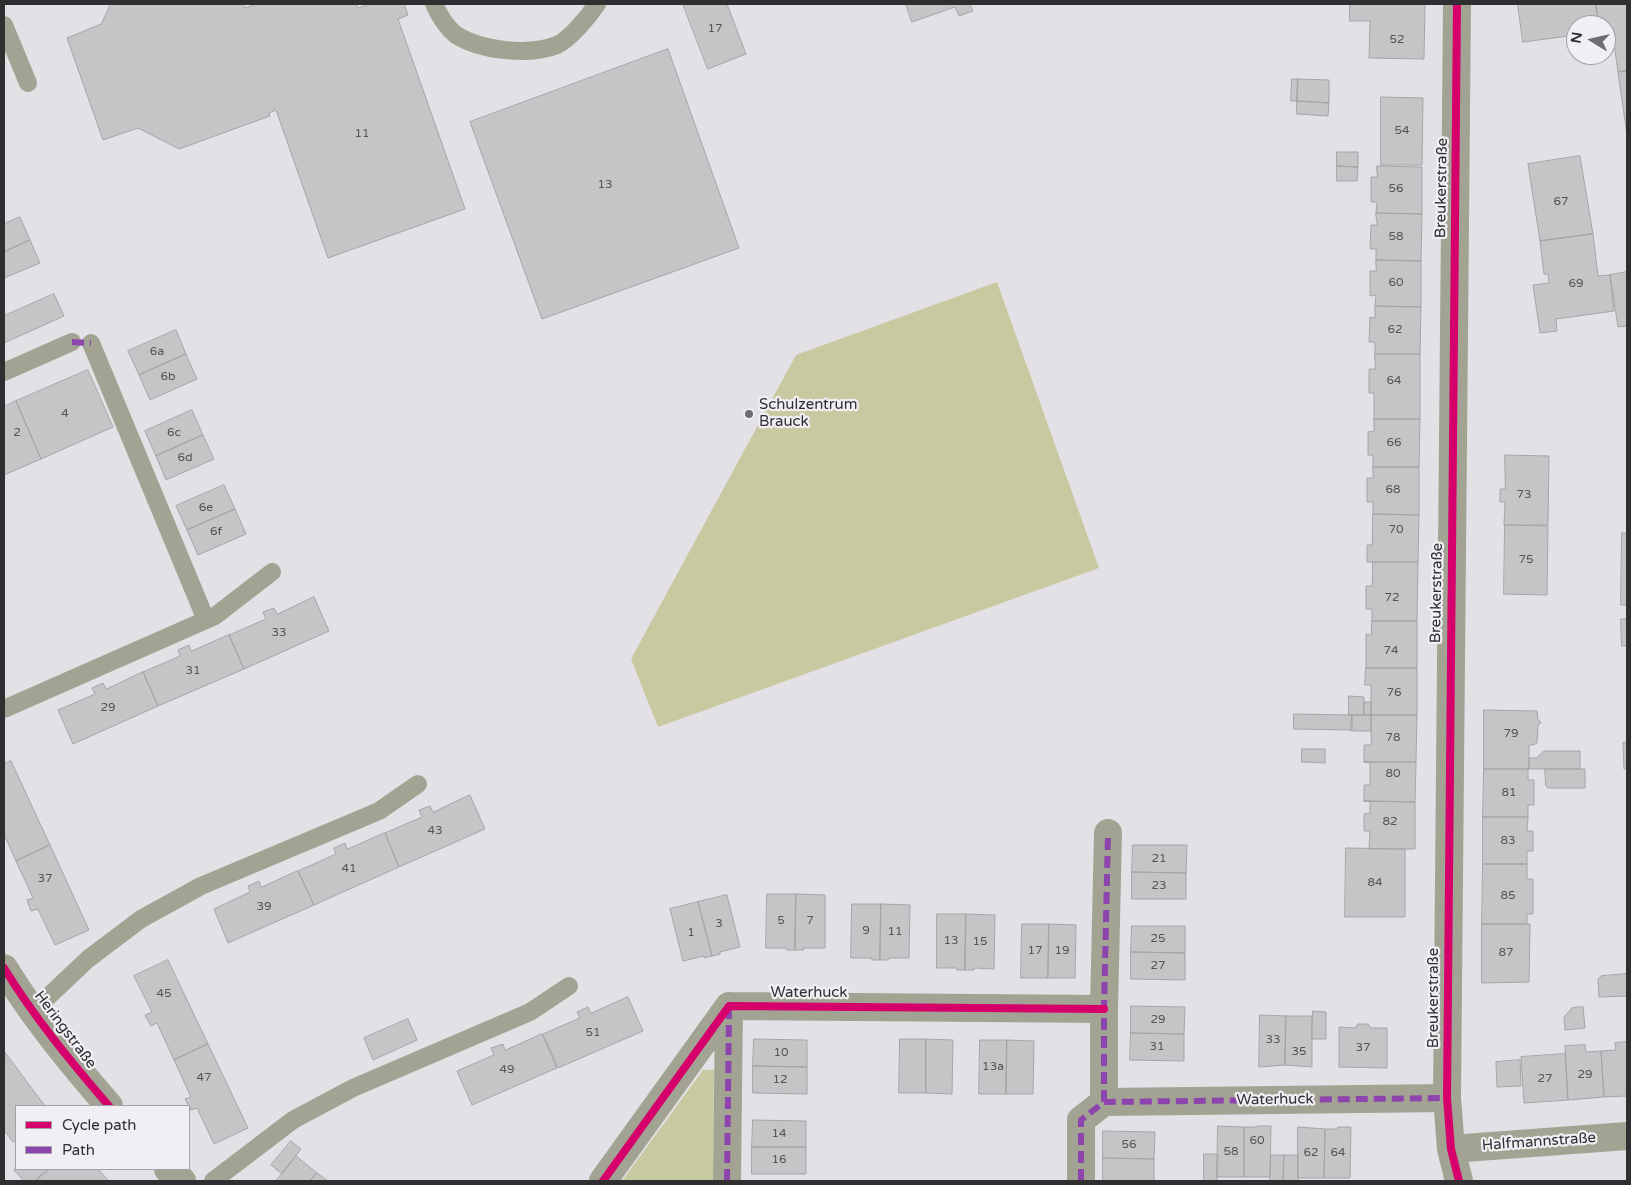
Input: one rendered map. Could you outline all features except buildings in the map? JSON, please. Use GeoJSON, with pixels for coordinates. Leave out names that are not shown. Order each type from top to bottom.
{"type":"FeatureCollection","features":[{"type":"Feature","properties":{"kind":"street","name":"Breukerstraße"},"geometry":{"type":"LineString","coordinates":[[1457,4],[1447,1098],[1451,1149],[1459,1181]]}},
{"type":"Feature","properties":{"kind":"street"},"geometry":{"type":"LineString","coordinates":[[1081,1181],[1081,1120],[1104,1102],[1108,833]]}},
{"type":"Feature","properties":{"kind":"street","name":"Heringstraße"},"geometry":{"type":"LineString","coordinates":[[4,968],[33,1011],[107,1105]]}},
{"type":"Feature","properties":{"kind":"street","name":"Waterhuck"},"geometry":{"type":"LineString","coordinates":[[729,1006],[1104,1009]]}},
{"type":"Feature","properties":{"kind":"street"},"geometry":{"type":"LineString","coordinates":[[603,1181],[729,1006]]}},
{"type":"Feature","properties":{"kind":"street"},"geometry":{"type":"LineString","coordinates":[[727,1181],[729,1006]]}},
{"type":"Feature","properties":{"kind":"street","name":"Waterhuck"},"geometry":{"type":"LineString","coordinates":[[1104,1102],[1447,1098]]}},
{"type":"Feature","properties":{"kind":"street","name":"Halfmannstraße"},"geometry":{"type":"LineString","coordinates":[[1451,1149],[1627,1136]]}},
{"type":"Feature","properties":{"kind":"street"},"geometry":{"type":"LineString","coordinates":[[169,1170],[182,1181]]}},
{"type":"Feature","properties":{"kind":"lane"},"geometry":{"type":"LineString","coordinates":[[434,4],[440,17],[456,34],[484,47],[510,51],[538,50],[558,44],[575,31],[597,4]]}},
{"type":"Feature","properties":{"kind":"lane"},"geometry":{"type":"LineString","coordinates":[[4,25],[28,83]]}},
{"type":"Feature","properties":{"kind":"lane"},"geometry":{"type":"LineString","coordinates":[[4,372],[72,342]]}},
{"type":"Feature","properties":{"kind":"lane"},"geometry":{"type":"LineString","coordinates":[[91,343],[206,620]]}},
{"type":"Feature","properties":{"kind":"lane"},"geometry":{"type":"LineString","coordinates":[[4,709],[214,616],[272,572]]}},
{"type":"Feature","properties":{"kind":"lane"},"geometry":{"type":"LineString","coordinates":[[33,1011],[88,958],[141,918],[202,886],[379,811],[418,784]]}},
{"type":"Feature","properties":{"kind":"lane"},"geometry":{"type":"LineString","coordinates":[[213,1181],[293,1120],[353,1088],[530,1012],[569,986]]}},
{"type":"Feature","properties":{"kind":"green space"},"geometry":{"type":"Polygon","coordinates":[[[997,282],[1099,568],[658,727],[631,659],[796,355],[997,282]]]}},
{"type":"Feature","properties":{"kind":"green space"},"geometry":{"type":"Polygon","coordinates":[[[703,1070],[714,1070],[713,1181],[622,1181],[703,1070]]]}},
{"type":"Feature","properties":{"kind":"marked path"},"geometry":{"type":"LineString","coordinates":[[72,342],[91,343]]}},
{"type":"Feature","properties":{"kind":"marked path"},"geometry":{"type":"LineString","coordinates":[[1104,1102],[1108,833]]}},
{"type":"Feature","properties":{"kind":"marked path"},"geometry":{"type":"LineString","coordinates":[[727,1181],[729,1009]]}},
{"type":"Feature","properties":{"kind":"marked path"},"geometry":{"type":"LineString","coordinates":[[1081,1181],[1081,1120],[1104,1102],[1447,1098]]}},
{"type":"Feature","properties":{"kind":"cycle path"},"geometry":{"type":"LineString","coordinates":[[1457,4],[1447,1098],[1451,1149],[1459,1181]]}},
{"type":"Feature","properties":{"kind":"cycle path"},"geometry":{"type":"LineString","coordinates":[[4,968],[54,1039],[108,1105]]}},
{"type":"Feature","properties":{"kind":"cycle path"},"geometry":{"type":"LineString","coordinates":[[603,1181],[729,1006],[1104,1009]]}},
{"type":"Feature","properties":{"kind":"place","name":"Schulzentrum Brauck"},"geometry":{"type":"Point","coordinates":[749,414]}}]}
